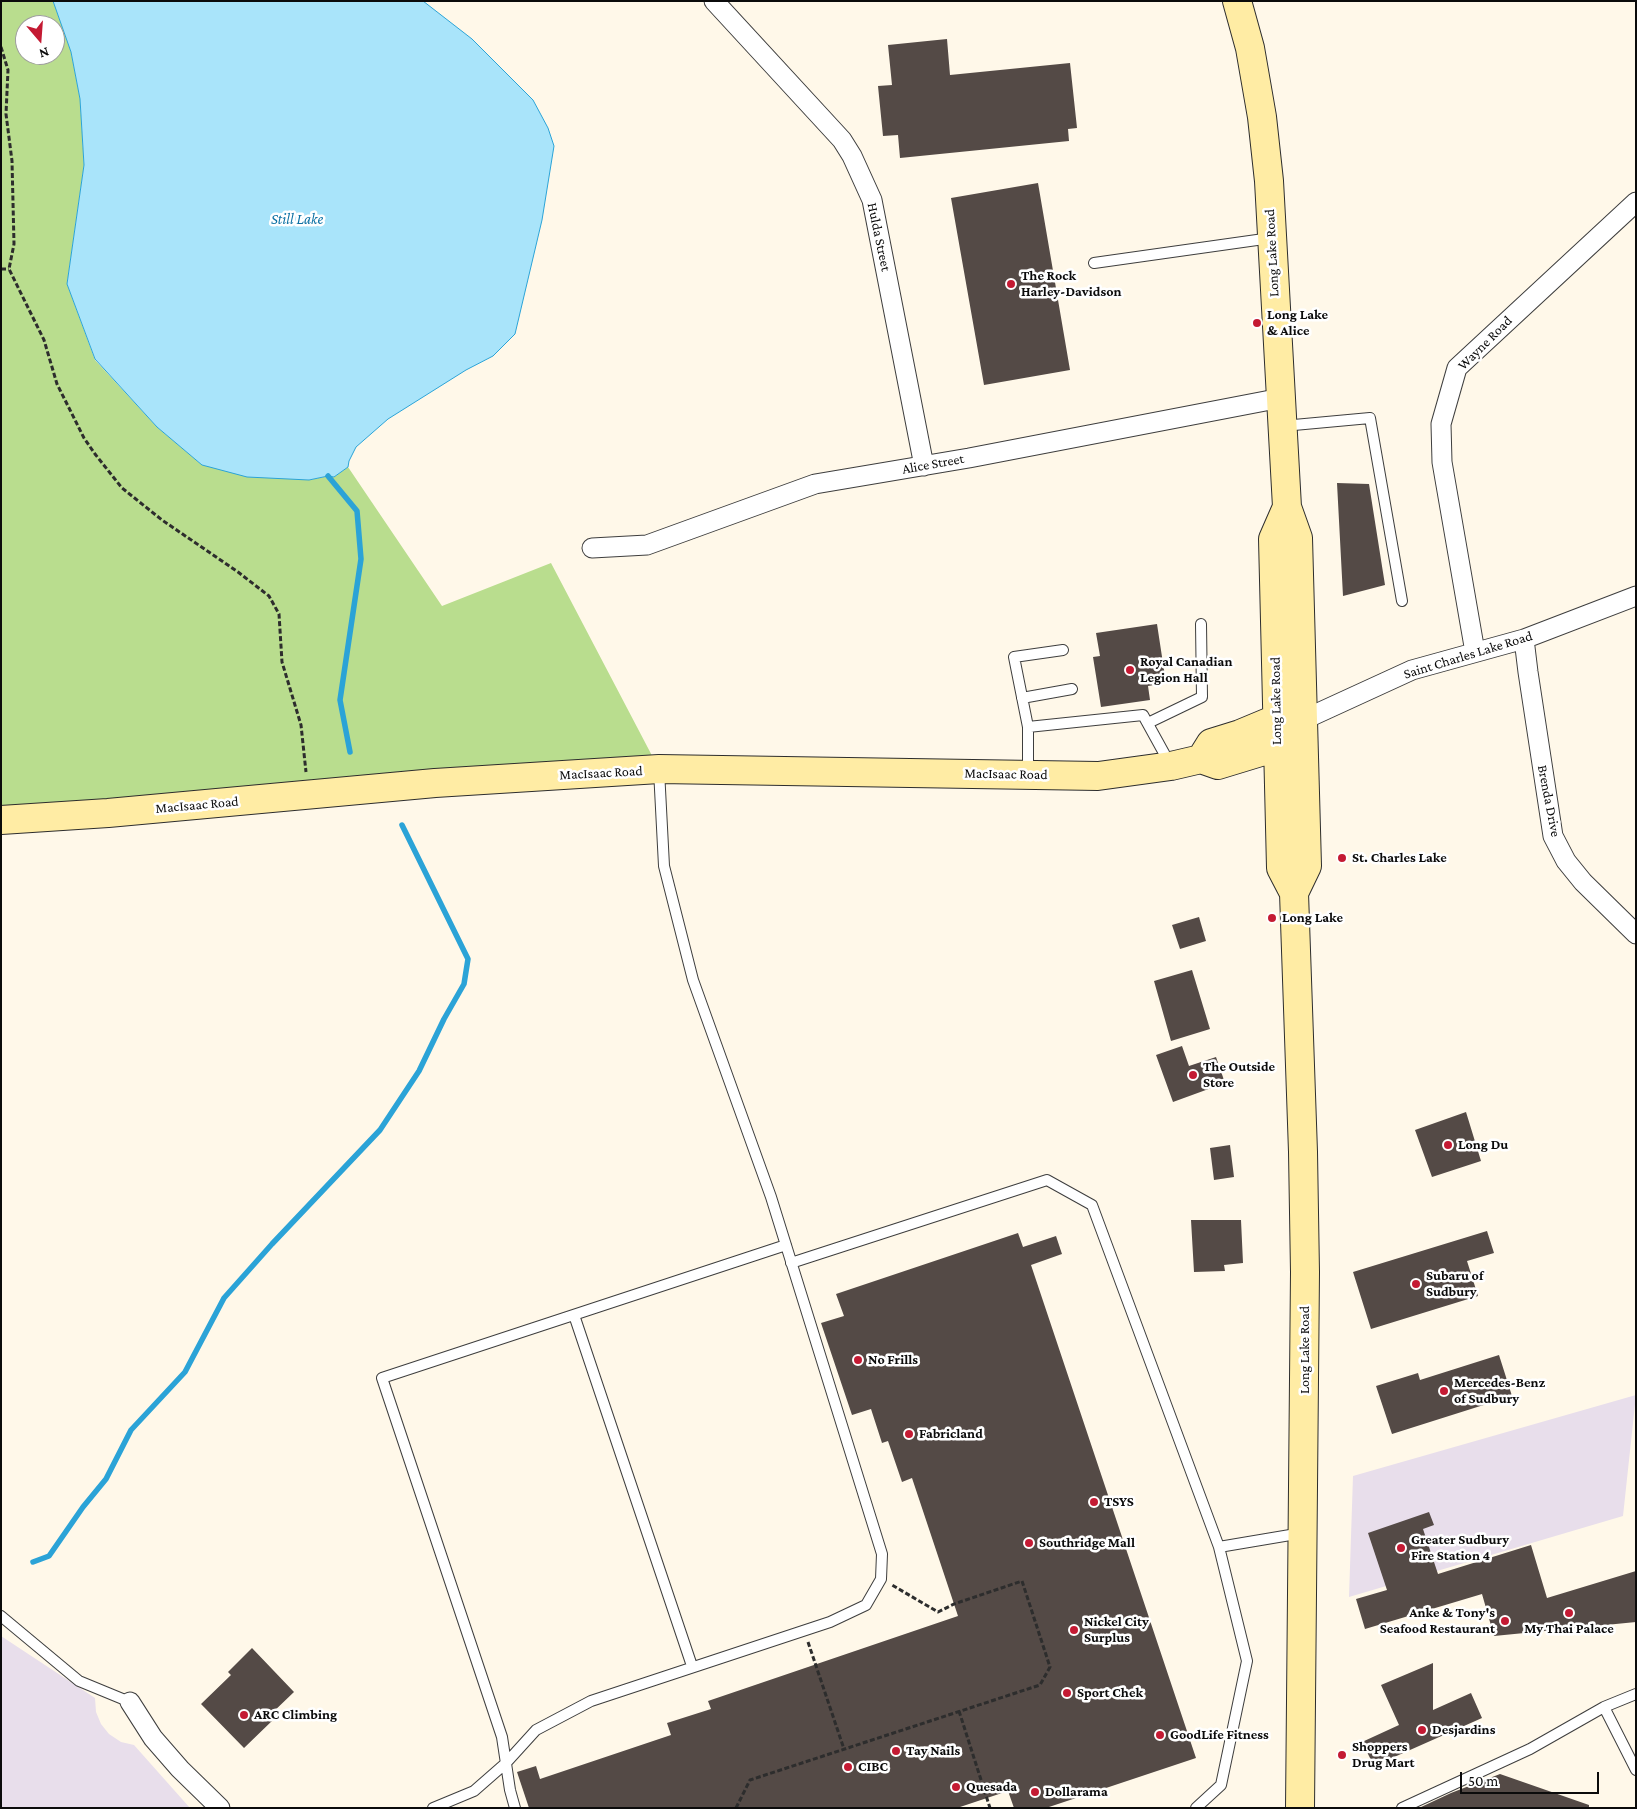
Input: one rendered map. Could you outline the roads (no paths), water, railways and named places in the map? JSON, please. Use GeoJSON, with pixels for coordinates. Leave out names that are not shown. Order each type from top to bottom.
{"type":"FeatureCollection","features":[{"type":"Feature","properties":{"kind":"main road","name":"Long Lake Road"},"geometry":{"type":"LineString","coordinates":[[1237,1],[1250,48],[1262,117],[1269,181],[1287,508],[1298,538],[1308,866],[1294,893]]}},
{"type":"Feature","properties":{"kind":"main road","name":"Long Lake Road"},"geometry":{"type":"LineString","coordinates":[[1287,508],[1273,540],[1281,868],[1294,893],[1303,1152],[1305,1272],[1304,1533],[1300,1808]]}},
{"type":"Feature","properties":{"kind":"main road"},"geometry":{"type":"LineString","coordinates":[[1201,759],[1211,743],[1240,734],[1276,719],[1303,720]]}},
{"type":"Feature","properties":{"kind":"main road","name":"MacIsaac Road"},"geometry":{"type":"LineString","coordinates":[[1,820],[435,783],[659,769],[1098,776],[1171,766],[1201,759],[1218,766],[1277,747],[1303,720]]}},
{"type":"Feature","properties":{"kind":"street","name":"Hulda Street"},"geometry":{"type":"LineString","coordinates":[[714,1],[842,140],[852,156],[872,200],[924,466]]}},
{"type":"Feature","properties":{"kind":"street","name":"Wayne Road"},"geometry":{"type":"LineString","coordinates":[[1475,652],[1442,462],[1442,424],[1456,368],[1636,202]]}},
{"type":"Feature","properties":{"kind":"street","name":"Alice Street"},"geometry":{"type":"LineString","coordinates":[[592,548],[647,545],[815,484],[924,466],[1280,398]]}},
{"type":"Feature","properties":{"kind":"street","name":"Saint Charles Lake Road"},"geometry":{"type":"LineString","coordinates":[[1303,720],[1412,670],[1524,639],[1636,596]]}},
{"type":"Feature","properties":{"kind":"street","name":"Brenda Drive"},"geometry":{"type":"LineString","coordinates":[[1524,639],[1553,836],[1566,861],[1583,882],[1636,934]]}},
{"type":"Feature","properties":{"kind":"street"},"geometry":{"type":"LineString","coordinates":[[130,1702],[153,1738],[180,1769],[220,1808]]}},
{"type":"Feature","properties":{"kind":"lane"},"geometry":{"type":"LineString","coordinates":[[1094,263],[1272,238]]}},
{"type":"Feature","properties":{"kind":"lane"},"geometry":{"type":"LineString","coordinates":[[1282,426],[1370,418],[1402,601]]}},
{"type":"Feature","properties":{"kind":"lane"},"geometry":{"type":"LineString","coordinates":[[1148,723],[1202,698],[1201,624]]}},
{"type":"Feature","properties":{"kind":"lane"},"geometry":{"type":"LineString","coordinates":[[1028,774],[1028,727],[1014,657],[1063,650]]}},
{"type":"Feature","properties":{"kind":"lane"},"geometry":{"type":"LineString","coordinates":[[1022,698],[1072,689]]}},
{"type":"Feature","properties":{"kind":"lane"},"geometry":{"type":"LineString","coordinates":[[1028,727],[1143,715],[1171,766]]}},
{"type":"Feature","properties":{"kind":"lane"},"geometry":{"type":"LineString","coordinates":[[433,1808],[474,1791],[506,1763],[536,1730],[591,1701],[692,1666],[830,1622],[866,1604],[881,1579],[882,1554],[771,1197],[693,980],[664,866],[659,769]]}},
{"type":"Feature","properties":{"kind":"lane"},"geometry":{"type":"LineString","coordinates":[[791,1263],[1047,1180],[1092,1205],[1219,1547],[1247,1661],[1221,1785],[1196,1808]]}},
{"type":"Feature","properties":{"kind":"lane"},"geometry":{"type":"LineString","coordinates":[[516,1808],[510,1790],[502,1737],[382,1378],[786,1245]]}},
{"type":"Feature","properties":{"kind":"lane"},"geometry":{"type":"LineString","coordinates":[[574,1315],[692,1666]]}},
{"type":"Feature","properties":{"kind":"lane"},"geometry":{"type":"LineString","coordinates":[[1219,1547],[1304,1533]]}},
{"type":"Feature","properties":{"kind":"lane"},"geometry":{"type":"LineString","coordinates":[[1,1616],[79,1681],[130,1702]]}},
{"type":"Feature","properties":{"kind":"lane"},"geometry":{"type":"LineString","coordinates":[[1402,1808],[1530,1748],[1604,1707],[1636,1694]]}},
{"type":"Feature","properties":{"kind":"lane"},"geometry":{"type":"LineString","coordinates":[[1604,1707],[1636,1770]]}},
{"type":"Feature","properties":{"kind":"water","name":"Still Lake"},"geometry":{"type":"Polygon","coordinates":[[[53,1],[423,1],[472,39],[533,100],[548,128],[554,146],[542,220],[515,334],[493,356],[466,370],[388,419],[356,447],[348,467],[334,477],[328,476],[309,480],[247,477],[202,465],[157,427],[95,359],[67,284],[84,165],[80,99],[71,52],[65,35],[65,15],[58,15],[53,1]]]}},
{"type":"Feature","properties":{"kind":"waterway"},"geometry":{"type":"LineString","coordinates":[[328,476],[357,511],[361,559],[340,700],[350,752]]}},
{"type":"Feature","properties":{"kind":"waterway"},"geometry":{"type":"LineString","coordinates":[[33,1562],[49,1556],[83,1507],[106,1479],[131,1430],[185,1372],[224,1298],[272,1244],[380,1130],[419,1071],[444,1019],[464,984],[468,959],[402,825]]}},
{"type":"Feature","properties":{"kind":"place","name":"The Rock Harley-Davidson"},"geometry":{"type":"Point","coordinates":[1011,284]}},
{"type":"Feature","properties":{"kind":"place","name":"Long Lake & Alice"},"geometry":{"type":"Point","coordinates":[1257,323]}},
{"type":"Feature","properties":{"kind":"place","name":"Royal Canadian Legion Hall"},"geometry":{"type":"Point","coordinates":[1130,670]}},
{"type":"Feature","properties":{"kind":"place","name":"St. Charles Lake"},"geometry":{"type":"Point","coordinates":[1342,858]}},
{"type":"Feature","properties":{"kind":"place","name":"Long Lake"},"geometry":{"type":"Point","coordinates":[1272,918]}},
{"type":"Feature","properties":{"kind":"place","name":"The Outside Store"},"geometry":{"type":"Point","coordinates":[1193,1075]}},
{"type":"Feature","properties":{"kind":"place","name":"Long Du"},"geometry":{"type":"Point","coordinates":[1448,1145]}},
{"type":"Feature","properties":{"kind":"place","name":"Subaru of Sudbury"},"geometry":{"type":"Point","coordinates":[1416,1284]}},
{"type":"Feature","properties":{"kind":"place","name":"No Frills"},"geometry":{"type":"Point","coordinates":[858,1360]}},
{"type":"Feature","properties":{"kind":"place","name":"Mercedes-Benz of Sudbury"},"geometry":{"type":"Point","coordinates":[1444,1391]}},
{"type":"Feature","properties":{"kind":"place","name":"Fabricland"},"geometry":{"type":"Point","coordinates":[909,1434]}},
{"type":"Feature","properties":{"kind":"place","name":"TSYS"},"geometry":{"type":"Point","coordinates":[1094,1502]}},
{"type":"Feature","properties":{"kind":"place","name":"Southridge Mall"},"geometry":{"type":"Point","coordinates":[1029,1543]}},
{"type":"Feature","properties":{"kind":"place","name":"Greater Sudbury Fire Station 4"},"geometry":{"type":"Point","coordinates":[1401,1548]}},
{"type":"Feature","properties":{"kind":"place","name":"My Thai Palace"},"geometry":{"type":"Point","coordinates":[1569,1613]}},
{"type":"Feature","properties":{"kind":"place","name":"Anke & Tony's Seafood Restaurant"},"geometry":{"type":"Point","coordinates":[1505,1621]}},
{"type":"Feature","properties":{"kind":"place","name":"Nickel City Surplus"},"geometry":{"type":"Point","coordinates":[1074,1630]}},
{"type":"Feature","properties":{"kind":"place","name":"Sport Chek"},"geometry":{"type":"Point","coordinates":[1067,1693]}},
{"type":"Feature","properties":{"kind":"place","name":"ARC Climbing"},"geometry":{"type":"Point","coordinates":[244,1715]}},
{"type":"Feature","properties":{"kind":"place","name":"Desjardins"},"geometry":{"type":"Point","coordinates":[1422,1730]}},
{"type":"Feature","properties":{"kind":"place","name":"GoodLife Fitness"},"geometry":{"type":"Point","coordinates":[1160,1735]}},
{"type":"Feature","properties":{"kind":"place","name":"Tay Nails"},"geometry":{"type":"Point","coordinates":[896,1751]}},
{"type":"Feature","properties":{"kind":"place","name":"Shoppers Drug Mart"},"geometry":{"type":"Point","coordinates":[1342,1755]}},
{"type":"Feature","properties":{"kind":"place","name":"CIBC"},"geometry":{"type":"Point","coordinates":[848,1767]}},
{"type":"Feature","properties":{"kind":"place","name":"Quesada"},"geometry":{"type":"Point","coordinates":[956,1787]}},
{"type":"Feature","properties":{"kind":"place","name":"Dollarama"},"geometry":{"type":"Point","coordinates":[1035,1792]}}]}
